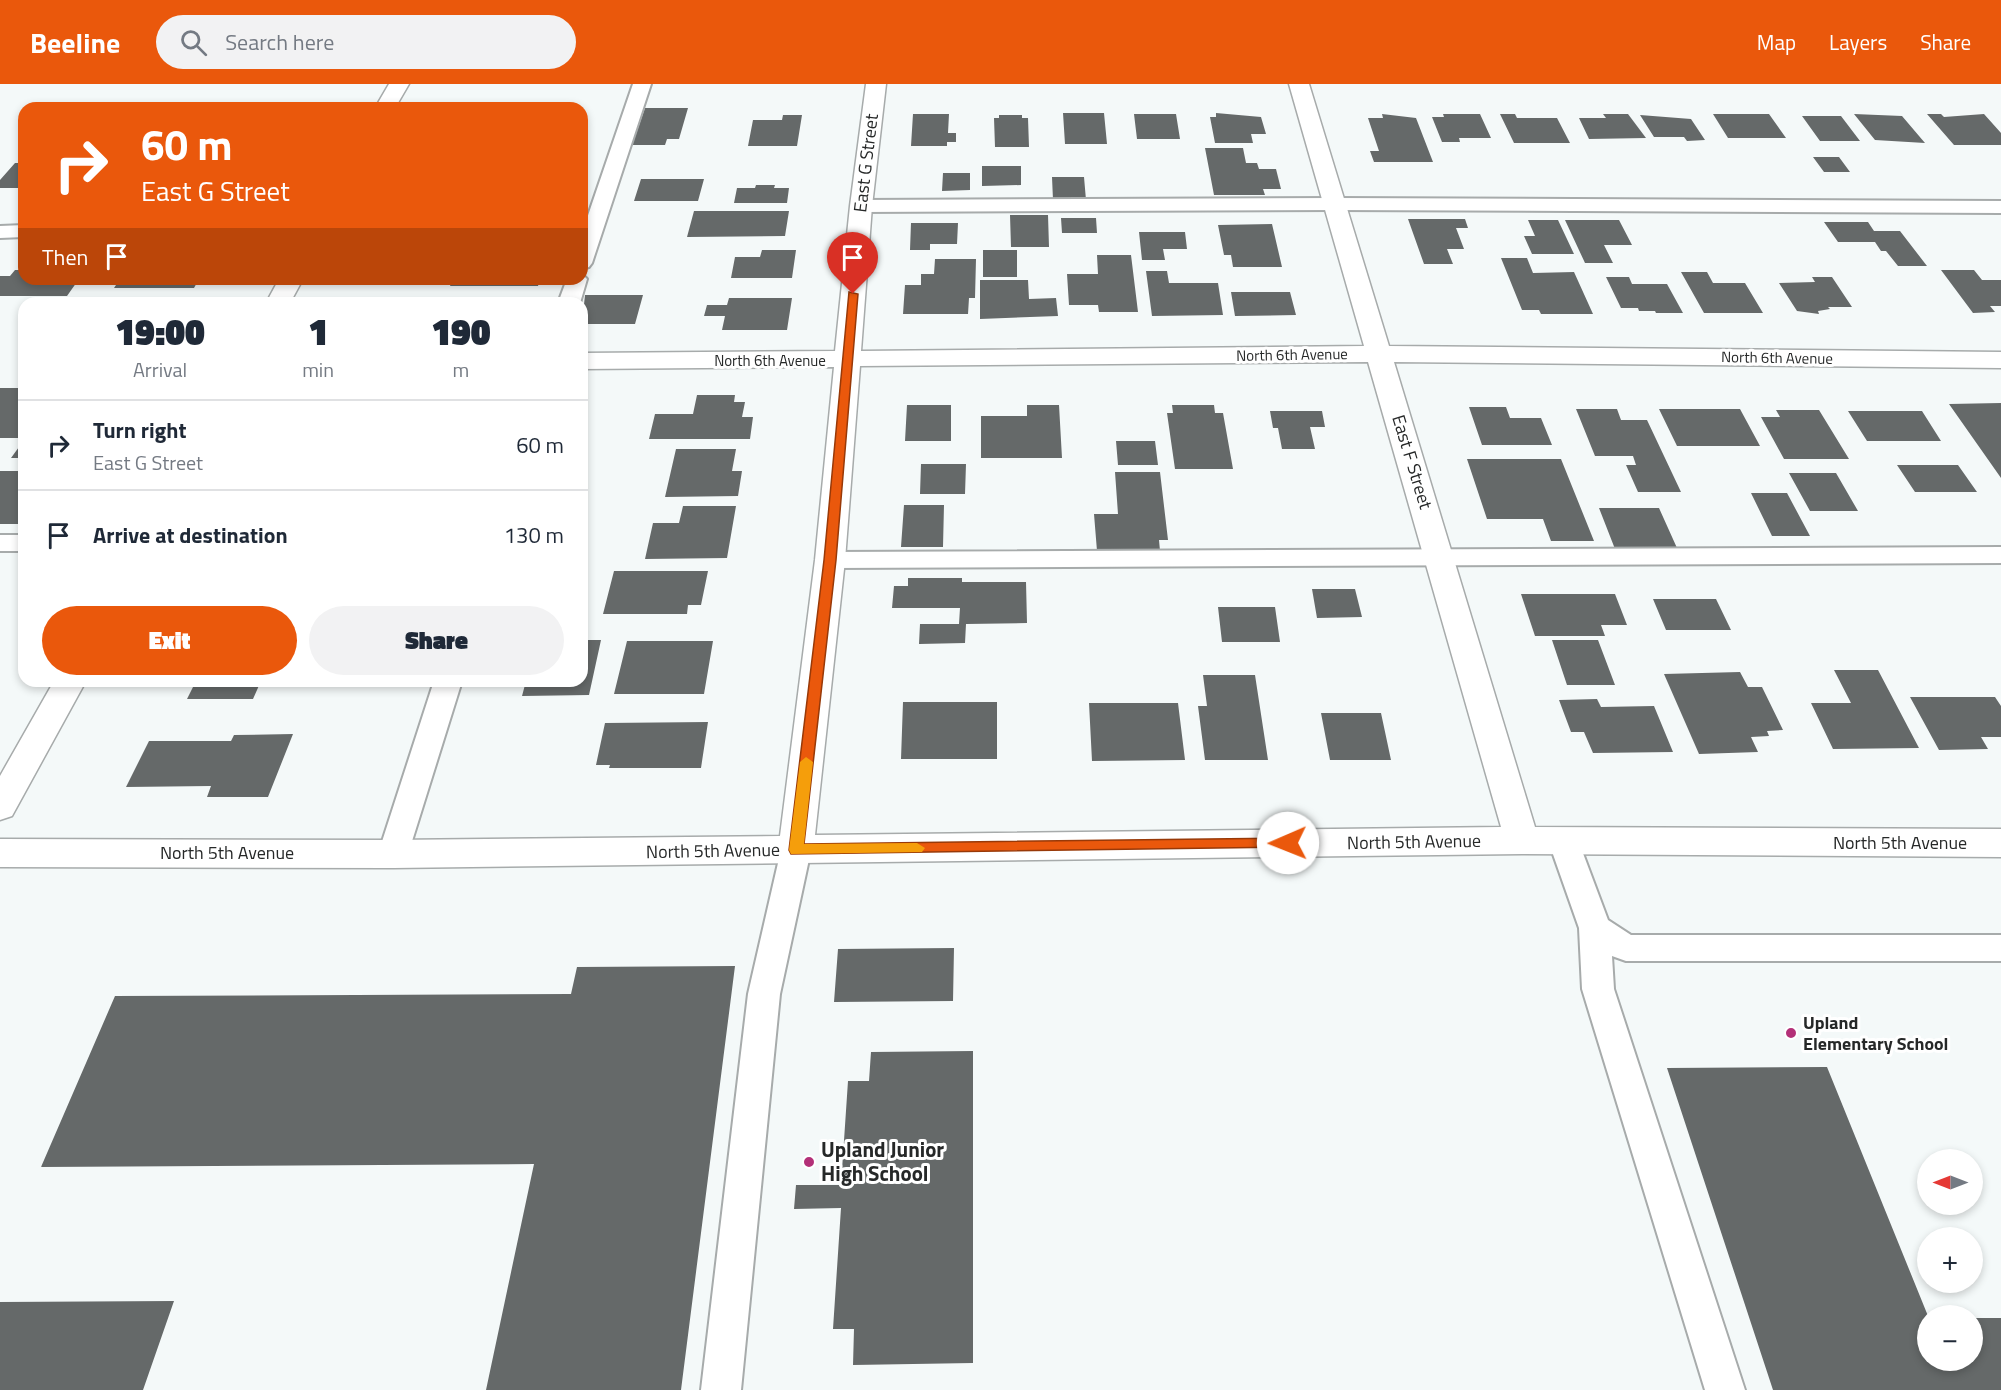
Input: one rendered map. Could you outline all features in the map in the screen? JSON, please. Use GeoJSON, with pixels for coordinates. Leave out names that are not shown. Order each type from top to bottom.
{"type":"FeatureCollection","features":[{"type":"Feature","properties":{"kind":"street"},"geometry":{"type":"LineString","coordinates":[[389,102],[399,84]]}},
{"type":"Feature","properties":{"kind":"street","name":"East G Street"},"geometry":{"type":"LineString","coordinates":[[796,850],[830,560],[861,206],[876,84]]}},
{"type":"Feature","properties":{"kind":"street","name":"East F Street"},"geometry":{"type":"LineString","coordinates":[[1299,84],[1440,555],[1522,840]]}},
{"type":"Feature","properties":{"kind":"street","name":"North 6th Avenue"},"geometry":{"type":"LineString","coordinates":[[588,361],[1379,354],[2001,360]]}},
{"type":"Feature","properties":{"kind":"street"},"geometry":{"type":"LineString","coordinates":[[0,807],[67,687]]}},
{"type":"Feature","properties":{"kind":"street","name":"North 5th Avenue"},"geometry":{"type":"LineString","coordinates":[[0,853],[393,854],[1522,840],[2001,843]]}},
{"type":"Feature","properties":{"kind":"lane"},"geometry":{"type":"LineString","coordinates":[[588,245],[642,84]]}},
{"type":"Feature","properties":{"kind":"lane"},"geometry":{"type":"LineString","coordinates":[[861,206],[1335,204],[2001,207]]}},
{"type":"Feature","properties":{"kind":"lane"},"geometry":{"type":"LineString","coordinates":[[0,232],[18,231]]}},
{"type":"Feature","properties":{"kind":"lane"},"geometry":{"type":"LineString","coordinates":[[0,543],[18,543]]}},
{"type":"Feature","properties":{"kind":"lane"},"geometry":{"type":"LineString","coordinates":[[830,560],[1440,555],[2001,555]]}},
{"type":"Feature","properties":{"kind":"lane"},"geometry":{"type":"LineString","coordinates":[[393,854],[446,687]]}},
{"type":"Feature","properties":{"kind":"lane"},"geometry":{"type":"LineString","coordinates":[[1563,840],[1595,928],[1598,989],[1725,1390]]}},
{"type":"Feature","properties":{"kind":"lane"},"geometry":{"type":"LineString","coordinates":[[721,1390],[764,994],[796,850]]}},
{"type":"Feature","properties":{"kind":"lane"},"geometry":{"type":"LineString","coordinates":[[1595,928],[1626,948],[2001,948]]}},
{"type":"Feature","properties":{"kind":"building"},"geometry":{"type":"Polygon","coordinates":[[[645,108],[688,108],[679,139],[667,139],[665,145],[632,145],[645,108]]]}},
{"type":"Feature","properties":{"kind":"building"},"geometry":{"type":"Polygon","coordinates":[[[1063,113],[1104,113],[1107,144],[1065,144],[1063,113]]]}},
{"type":"Feature","properties":{"kind":"building"},"geometry":{"type":"Polygon","coordinates":[[[1216,113],[1261,117],[1266,134],[1251,134],[1253,143],[1215,143],[1210,117],[1216,117],[1216,113]]]}},
{"type":"Feature","properties":{"kind":"building"},"geometry":{"type":"Polygon","coordinates":[[[913,114],[949,114],[948,133],[956,133],[956,142],[947,142],[947,146],[911,146],[913,114]]]}},
{"type":"Feature","properties":{"kind":"building"},"geometry":{"type":"Polygon","coordinates":[[[1134,114],[1176,114],[1180,139],[1137,139],[1134,114]]]}},
{"type":"Feature","properties":{"kind":"building"},"geometry":{"type":"Polygon","coordinates":[[[1382,114],[1416,118],[1433,162],[1374,162],[1370,151],[1379,151],[1368,118],[1383,118],[1382,114]]]}},
{"type":"Feature","properties":{"kind":"building"},"geometry":{"type":"Polygon","coordinates":[[[1443,114],[1480,114],[1491,138],[1459,138],[1460,142],[1442,142],[1432,117],[1444,117],[1443,114]]]}},
{"type":"Feature","properties":{"kind":"building"},"geometry":{"type":"Polygon","coordinates":[[[1500,114],[1515,114],[1517,118],[1557,118],[1570,143],[1514,143],[1500,114]]]}},
{"type":"Feature","properties":{"kind":"building"},"geometry":{"type":"Polygon","coordinates":[[[1603,114],[1628,114],[1646,138],[1589,139],[1579,118],[1606,118],[1603,114]]]}},
{"type":"Feature","properties":{"kind":"building"},"geometry":{"type":"Polygon","coordinates":[[[1713,114],[1769,114],[1786,138],[1728,138],[1713,114]]]}},
{"type":"Feature","properties":{"kind":"building"},"geometry":{"type":"Polygon","coordinates":[[[1854,114],[1902,116],[1925,143],[1875,140],[1854,114]]]}},
{"type":"Feature","properties":{"kind":"building"},"geometry":{"type":"Polygon","coordinates":[[[1927,114],[1941,114],[1944,117],[1984,114],[2001,133],[2001,145],[1954,145],[1927,114]]]}},
{"type":"Feature","properties":{"kind":"building"},"geometry":{"type":"Polygon","coordinates":[[[783,115],[802,115],[797,146],[748,146],[753,120],[782,120],[783,115]]]}},
{"type":"Feature","properties":{"kind":"building"},"geometry":{"type":"Polygon","coordinates":[[[999,115],[1022,115],[1022,118],[1028,118],[1029,147],[995,147],[994,118],[999,118],[999,115]]]}},
{"type":"Feature","properties":{"kind":"building"},"geometry":{"type":"Polygon","coordinates":[[[1640,115],[1691,119],[1705,140],[1687,141],[1684,137],[1654,137],[1640,115]]]}},
{"type":"Feature","properties":{"kind":"building"},"geometry":{"type":"Polygon","coordinates":[[[1802,116],[1841,116],[1860,141],[1820,141],[1802,116]]]}},
{"type":"Feature","properties":{"kind":"building"},"geometry":{"type":"Polygon","coordinates":[[[1205,148],[1243,148],[1246,163],[1257,163],[1259,169],[1276,169],[1281,189],[1263,189],[1265,195],[1214,195],[1205,148]]]}},
{"type":"Feature","properties":{"kind":"building"},"geometry":{"type":"Polygon","coordinates":[[[1813,157],[1839,157],[1850,172],[1824,172],[1813,157]]]}},
{"type":"Feature","properties":{"kind":"building"},"geometry":{"type":"Polygon","coordinates":[[[15,163],[18,163],[18,188],[0,188],[0,180],[15,163]]]}},
{"type":"Feature","properties":{"kind":"building"},"geometry":{"type":"Polygon","coordinates":[[[982,166],[1021,166],[1021,185],[982,186],[982,166]]]}},
{"type":"Feature","properties":{"kind":"building"},"geometry":{"type":"Polygon","coordinates":[[[943,173],[970,173],[970,190],[942,191],[943,173]]]}},
{"type":"Feature","properties":{"kind":"building"},"geometry":{"type":"Polygon","coordinates":[[[1052,177],[1084,177],[1086,200],[1053,200],[1052,177]]]}},
{"type":"Feature","properties":{"kind":"building"},"geometry":{"type":"Polygon","coordinates":[[[641,179],[704,179],[698,201],[634,201],[641,179]]]}},
{"type":"Feature","properties":{"kind":"building"},"geometry":{"type":"Polygon","coordinates":[[[756,185],[789,188],[787,203],[734,203],[737,188],[755,188],[756,185]]]}},
{"type":"Feature","properties":{"kind":"building"},"geometry":{"type":"Polygon","coordinates":[[[694,211],[789,211],[785,236],[687,237],[694,211]]]}},
{"type":"Feature","properties":{"kind":"building"},"geometry":{"type":"Polygon","coordinates":[[[1010,215],[1048,215],[1049,247],[1011,247],[1010,215]]]}},
{"type":"Feature","properties":{"kind":"building"},"geometry":{"type":"Polygon","coordinates":[[[1061,218],[1096,218],[1097,233],[1062,233],[1061,218]]]}},
{"type":"Feature","properties":{"kind":"building"},"geometry":{"type":"Polygon","coordinates":[[[1408,219],[1465,219],[1468,228],[1456,228],[1464,249],[1447,249],[1453,264],[1424,264],[1408,219]]]}},
{"type":"Feature","properties":{"kind":"building"},"geometry":{"type":"Polygon","coordinates":[[[1528,220],[1558,220],[1574,254],[1532,254],[1524,236],[1535,236],[1528,220]]]}},
{"type":"Feature","properties":{"kind":"building"},"geometry":{"type":"Polygon","coordinates":[[[1565,220],[1619,220],[1632,245],[1604,245],[1613,263],[1585,263],[1565,220]]]}},
{"type":"Feature","properties":{"kind":"building"},"geometry":{"type":"Polygon","coordinates":[[[1824,222],[1868,222],[1874,231],[1900,231],[1927,266],[1898,266],[1886,251],[1881,251],[1875,242],[1838,242],[1824,222]]]}},
{"type":"Feature","properties":{"kind":"building"},"geometry":{"type":"Polygon","coordinates":[[[911,223],[958,223],[957,244],[930,244],[930,250],[910,250],[911,223]]]}},
{"type":"Feature","properties":{"kind":"building"},"geometry":{"type":"Polygon","coordinates":[[[1272,224],[1282,267],[1233,267],[1231,255],[1224,255],[1218,225],[1272,224]]]}},
{"type":"Feature","properties":{"kind":"building"},"geometry":{"type":"Polygon","coordinates":[[[1139,232],[1185,232],[1187,249],[1163,249],[1165,260],[1142,260],[1139,232]]]}},
{"type":"Feature","properties":{"kind":"building"},"geometry":{"type":"Polygon","coordinates":[[[762,250],[796,250],[792,278],[731,278],[735,257],[760,257],[762,250]]]}},
{"type":"Feature","properties":{"kind":"building"},"geometry":{"type":"Polygon","coordinates":[[[983,250],[1017,250],[1017,277],[983,277],[983,250]]]}},
{"type":"Feature","properties":{"kind":"building"},"geometry":{"type":"Polygon","coordinates":[[[1097,255],[1131,255],[1138,312],[1099,312],[1098,305],[1069,305],[1067,274],[1098,274],[1097,255]]]}},
{"type":"Feature","properties":{"kind":"building"},"geometry":{"type":"Polygon","coordinates":[[[1501,258],[1527,258],[1533,273],[1574,272],[1593,314],[1541,314],[1539,310],[1522,310],[1501,258]]]}},
{"type":"Feature","properties":{"kind":"building"},"geometry":{"type":"Polygon","coordinates":[[[935,259],[976,259],[975,298],[969,298],[968,314],[903,314],[905,285],[921,285],[921,274],[934,274],[935,259]]]}},
{"type":"Feature","properties":{"kind":"building"},"geometry":{"type":"Polygon","coordinates":[[[18,270],[18,285],[75,285],[67,296],[0,296],[0,276],[10,276],[18,270]]]}},
{"type":"Feature","properties":{"kind":"building"},"geometry":{"type":"Polygon","coordinates":[[[1941,270],[1974,270],[1982,280],[2001,280],[2001,306],[1990,306],[1995,312],[1973,313],[1941,270]]]}},
{"type":"Feature","properties":{"kind":"building"},"geometry":{"type":"Polygon","coordinates":[[[1146,271],[1167,271],[1169,283],[1218,283],[1223,315],[1152,316],[1146,271]]]}},
{"type":"Feature","properties":{"kind":"building"},"geometry":{"type":"Polygon","coordinates":[[[1681,272],[1707,272],[1713,283],[1745,283],[1763,313],[1704,313],[1681,272]]]}},
{"type":"Feature","properties":{"kind":"building"},"geometry":{"type":"Polygon","coordinates":[[[1606,277],[1629,277],[1632,284],[1667,284],[1683,313],[1656,313],[1655,311],[1639,311],[1638,308],[1621,308],[1606,277]]]}},
{"type":"Feature","properties":{"kind":"building"},"geometry":{"type":"Polygon","coordinates":[[[1812,277],[1832,277],[1852,307],[1828,307],[1830,309],[1818,311],[1819,314],[1797,311],[1779,283],[1815,282],[1812,277]]]}},
{"type":"Feature","properties":{"kind":"building"},"geometry":{"type":"Polygon","coordinates":[[[980,280],[1028,280],[1029,299],[1056,298],[1058,316],[980,319],[980,280]]]}},
{"type":"Feature","properties":{"kind":"building"},"geometry":{"type":"Polygon","coordinates":[[[116,285],[196,285],[194,288],[114,288],[116,285]]]}},
{"type":"Feature","properties":{"kind":"building"},"geometry":{"type":"Polygon","coordinates":[[[450,285],[538,285],[538,286],[450,285]]]}},
{"type":"Feature","properties":{"kind":"building"},"geometry":{"type":"Polygon","coordinates":[[[1231,292],[1290,292],[1296,315],[1235,316],[1231,292]]]}},
{"type":"Feature","properties":{"kind":"building"},"geometry":{"type":"Polygon","coordinates":[[[585,295],[643,295],[635,324],[588,324],[588,297],[585,295]]]}},
{"type":"Feature","properties":{"kind":"building"},"geometry":{"type":"Polygon","coordinates":[[[729,298],[792,298],[787,330],[722,330],[725,316],[704,316],[707,305],[727,305],[729,298]]]}},
{"type":"Feature","properties":{"kind":"building"},"geometry":{"type":"Polygon","coordinates":[[[0,388],[18,388],[18,438],[0,438],[0,388]]]}},
{"type":"Feature","properties":{"kind":"building"},"geometry":{"type":"Polygon","coordinates":[[[697,395],[735,395],[734,402],[745,402],[742,417],[753,417],[750,439],[649,439],[655,414],[693,414],[697,395]]]}},
{"type":"Feature","properties":{"kind":"building"},"geometry":{"type":"Polygon","coordinates":[[[2001,403],[2001,478],[1949,404],[2001,403]]]}},
{"type":"Feature","properties":{"kind":"building"},"geometry":{"type":"Polygon","coordinates":[[[907,405],[951,405],[951,441],[905,441],[907,405]]]}},
{"type":"Feature","properties":{"kind":"building"},"geometry":{"type":"Polygon","coordinates":[[[1027,405],[1059,405],[1062,458],[981,458],[981,416],[1027,416],[1027,405]]]}},
{"type":"Feature","properties":{"kind":"building"},"geometry":{"type":"Polygon","coordinates":[[[1172,405],[1214,405],[1215,413],[1223,413],[1233,469],[1175,469],[1167,413],[1173,413],[1172,405]]]}},
{"type":"Feature","properties":{"kind":"building"},"geometry":{"type":"Polygon","coordinates":[[[1469,407],[1506,407],[1510,418],[1541,418],[1552,445],[1482,445],[1469,407]]]}},
{"type":"Feature","properties":{"kind":"building"},"geometry":{"type":"Polygon","coordinates":[[[1576,409],[1617,409],[1621,420],[1647,420],[1681,492],[1638,492],[1626,465],[1636,465],[1633,456],[1595,456],[1576,409]]]}},
{"type":"Feature","properties":{"kind":"building"},"geometry":{"type":"Polygon","coordinates":[[[1659,409],[1740,409],[1760,446],[1677,446],[1659,409]]]}},
{"type":"Feature","properties":{"kind":"building"},"geometry":{"type":"Polygon","coordinates":[[[1776,410],[1819,410],[1849,459],[1784,459],[1761,417],[1780,417],[1776,410]]]}},
{"type":"Feature","properties":{"kind":"building"},"geometry":{"type":"Polygon","coordinates":[[[1270,411],[1322,411],[1325,427],[1310,427],[1315,449],[1282,449],[1278,428],[1273,428],[1270,411]]]}},
{"type":"Feature","properties":{"kind":"building"},"geometry":{"type":"Polygon","coordinates":[[[1848,411],[1922,411],[1941,441],[1867,441],[1848,411]]]}},
{"type":"Feature","properties":{"kind":"building"},"geometry":{"type":"Polygon","coordinates":[[[1116,441],[1155,441],[1158,465],[1118,465],[1116,441]]]}},
{"type":"Feature","properties":{"kind":"building"},"geometry":{"type":"Polygon","coordinates":[[[18,448],[18,458],[11,458],[18,448]]]}},
{"type":"Feature","properties":{"kind":"building"},"geometry":{"type":"Polygon","coordinates":[[[676,449],[736,449],[732,471],[742,471],[738,496],[665,497],[676,449]]]}},
{"type":"Feature","properties":{"kind":"building"},"geometry":{"type":"Polygon","coordinates":[[[1467,459],[1561,459],[1594,541],[1551,541],[1543,519],[1487,519],[1467,459]]]}},
{"type":"Feature","properties":{"kind":"building"},"geometry":{"type":"Polygon","coordinates":[[[921,464],[966,464],[965,494],[920,494],[921,464]]]}},
{"type":"Feature","properties":{"kind":"building"},"geometry":{"type":"Polygon","coordinates":[[[1897,465],[1958,465],[1977,492],[1915,492],[1897,465]]]}},
{"type":"Feature","properties":{"kind":"building"},"geometry":{"type":"Polygon","coordinates":[[[0,471],[18,471],[18,524],[0,524],[0,471]]]}},
{"type":"Feature","properties":{"kind":"building"},"geometry":{"type":"Polygon","coordinates":[[[1115,472],[1160,472],[1168,540],[1159,540],[1160,551],[1097,551],[1094,514],[1118,514],[1115,472]]]}},
{"type":"Feature","properties":{"kind":"building"},"geometry":{"type":"Polygon","coordinates":[[[1789,473],[1836,473],[1858,511],[1810,511],[1789,473]]]}},
{"type":"Feature","properties":{"kind":"building"},"geometry":{"type":"Polygon","coordinates":[[[1751,493],[1787,493],[1810,536],[1772,536],[1751,493]]]}},
{"type":"Feature","properties":{"kind":"building"},"geometry":{"type":"Polygon","coordinates":[[[904,505],[944,505],[943,547],[901,547],[904,505]]]}},
{"type":"Feature","properties":{"kind":"building"},"geometry":{"type":"Polygon","coordinates":[[[683,506],[736,506],[727,558],[645,559],[653,523],[679,523],[683,506]]]}},
{"type":"Feature","properties":{"kind":"building"},"geometry":{"type":"Polygon","coordinates":[[[1599,508],[1659,508],[1677,548],[1615,549],[1599,508]]]}},
{"type":"Feature","properties":{"kind":"building"},"geometry":{"type":"Polygon","coordinates":[[[614,571],[708,571],[701,605],[688,605],[687,614],[603,614],[614,571]]]}},
{"type":"Feature","properties":{"kind":"building"},"geometry":{"type":"Polygon","coordinates":[[[908,578],[962,578],[962,582],[1026,582],[1027,623],[966,624],[965,643],[919,644],[920,624],[959,624],[960,608],[892,608],[894,586],[908,586],[908,578]]]}},
{"type":"Feature","properties":{"kind":"building"},"geometry":{"type":"Polygon","coordinates":[[[1312,589],[1355,589],[1362,617],[1317,618],[1312,589]]]}},
{"type":"Feature","properties":{"kind":"building"},"geometry":{"type":"Polygon","coordinates":[[[1521,594],[1615,594],[1627,625],[1601,625],[1605,636],[1535,636],[1521,594]]]}},
{"type":"Feature","properties":{"kind":"building"},"geometry":{"type":"Polygon","coordinates":[[[1653,599],[1716,599],[1731,630],[1666,630],[1653,599]]]}},
{"type":"Feature","properties":{"kind":"building"},"geometry":{"type":"Polygon","coordinates":[[[1218,607],[1275,607],[1280,642],[1222,642],[1218,607]]]}},
{"type":"Feature","properties":{"kind":"building"},"geometry":{"type":"Polygon","coordinates":[[[588,640],[601,640],[589,695],[522,696],[524,687],[588,687],[588,640]]]}},
{"type":"Feature","properties":{"kind":"building"},"geometry":{"type":"Polygon","coordinates":[[[1552,640],[1598,640],[1615,685],[1567,685],[1552,640]]]}},
{"type":"Feature","properties":{"kind":"building"},"geometry":{"type":"Polygon","coordinates":[[[627,641],[713,641],[704,694],[614,694],[627,641]]]}},
{"type":"Feature","properties":{"kind":"building"},"geometry":{"type":"Polygon","coordinates":[[[1834,670],[1878,670],[1919,748],[1833,749],[1811,703],[1851,703],[1834,670]]]}},
{"type":"Feature","properties":{"kind":"building"},"geometry":{"type":"Polygon","coordinates":[[[1740,672],[1748,687],[1762,687],[1783,730],[1767,731],[1769,736],[1751,737],[1758,752],[1699,754],[1664,674],[1740,672]]]}},
{"type":"Feature","properties":{"kind":"building"},"geometry":{"type":"Polygon","coordinates":[[[1203,675],[1255,675],[1268,760],[1205,760],[1198,706],[1207,706],[1203,675]]]}},
{"type":"Feature","properties":{"kind":"building"},"geometry":{"type":"Polygon","coordinates":[[[193,687],[258,687],[253,699],[187,699],[193,687]]]}},
{"type":"Feature","properties":{"kind":"building"},"geometry":{"type":"Polygon","coordinates":[[[1910,697],[1995,697],[2001,706],[2001,737],[1981,737],[1988,749],[1939,750],[1910,697]]]}},
{"type":"Feature","properties":{"kind":"building"},"geometry":{"type":"Polygon","coordinates":[[[1597,699],[1601,707],[1654,706],[1673,752],[1593,753],[1584,732],[1571,732],[1559,700],[1597,699]]]}},
{"type":"Feature","properties":{"kind":"building"},"geometry":{"type":"Polygon","coordinates":[[[903,702],[997,702],[997,759],[901,759],[903,702]]]}},
{"type":"Feature","properties":{"kind":"building"},"geometry":{"type":"Polygon","coordinates":[[[1089,703],[1178,703],[1185,760],[1092,761],[1089,703]]]}},
{"type":"Feature","properties":{"kind":"building"},"geometry":{"type":"Polygon","coordinates":[[[1321,713],[1381,713],[1391,760],[1330,760],[1321,713]]]}},
{"type":"Feature","properties":{"kind":"building"},"geometry":{"type":"Polygon","coordinates":[[[708,722],[701,768],[609,768],[610,765],[596,765],[605,723],[708,722]]]}},
{"type":"Feature","properties":{"kind":"building"},"geometry":{"type":"Polygon","coordinates":[[[293,734],[268,797],[207,797],[211,786],[126,787],[149,741],[231,741],[234,735],[293,734]]]}},
{"type":"Feature","properties":{"kind":"building"},"geometry":{"type":"Polygon","coordinates":[[[954,948],[953,1001],[834,1002],[838,949],[954,948]]]}},
{"type":"Feature","properties":{"kind":"building"},"geometry":{"type":"Polygon","coordinates":[[[735,966],[681,1390],[486,1390],[534,1164],[41,1167],[115,996],[571,994],[577,967],[735,966]]]}},
{"type":"Feature","properties":{"kind":"building"},"geometry":{"type":"Polygon","coordinates":[[[973,1051],[973,1363],[853,1365],[854,1329],[833,1329],[841,1208],[794,1209],[796,1185],[841,1185],[848,1081],[869,1081],[871,1052],[973,1051]]]}},
{"type":"Feature","properties":{"kind":"building"},"geometry":{"type":"Polygon","coordinates":[[[1827,1067],[1924,1305],[1917,1305],[1917,1371],[1983,1371],[1983,1318],[2001,1318],[2001,1390],[1773,1390],[1667,1068],[1827,1067]]]}},
{"type":"Feature","properties":{"kind":"building"},"geometry":{"type":"Polygon","coordinates":[[[174,1301],[143,1390],[0,1390],[0,1302],[174,1301]]]}},
{"type":"Feature","properties":{"kind":"slow traffic"},"geometry":{"type":"LineString","coordinates":[[806,762],[796,850],[917,848]]}},
{"type":"Feature","properties":{"kind":"place","name":"Upland Elementary School"},"geometry":{"type":"Point","coordinates":[1791,1033]}},
{"type":"Feature","properties":{"kind":"place","name":"Upland Junior High School"},"geometry":{"type":"Point","coordinates":[809,1162]}},
{"type":"Feature","properties":{"kind":"route"},"geometry":{"type":"LineString","coordinates":[[853,294],[830,560],[796,850],[1288,843]]}}]}
